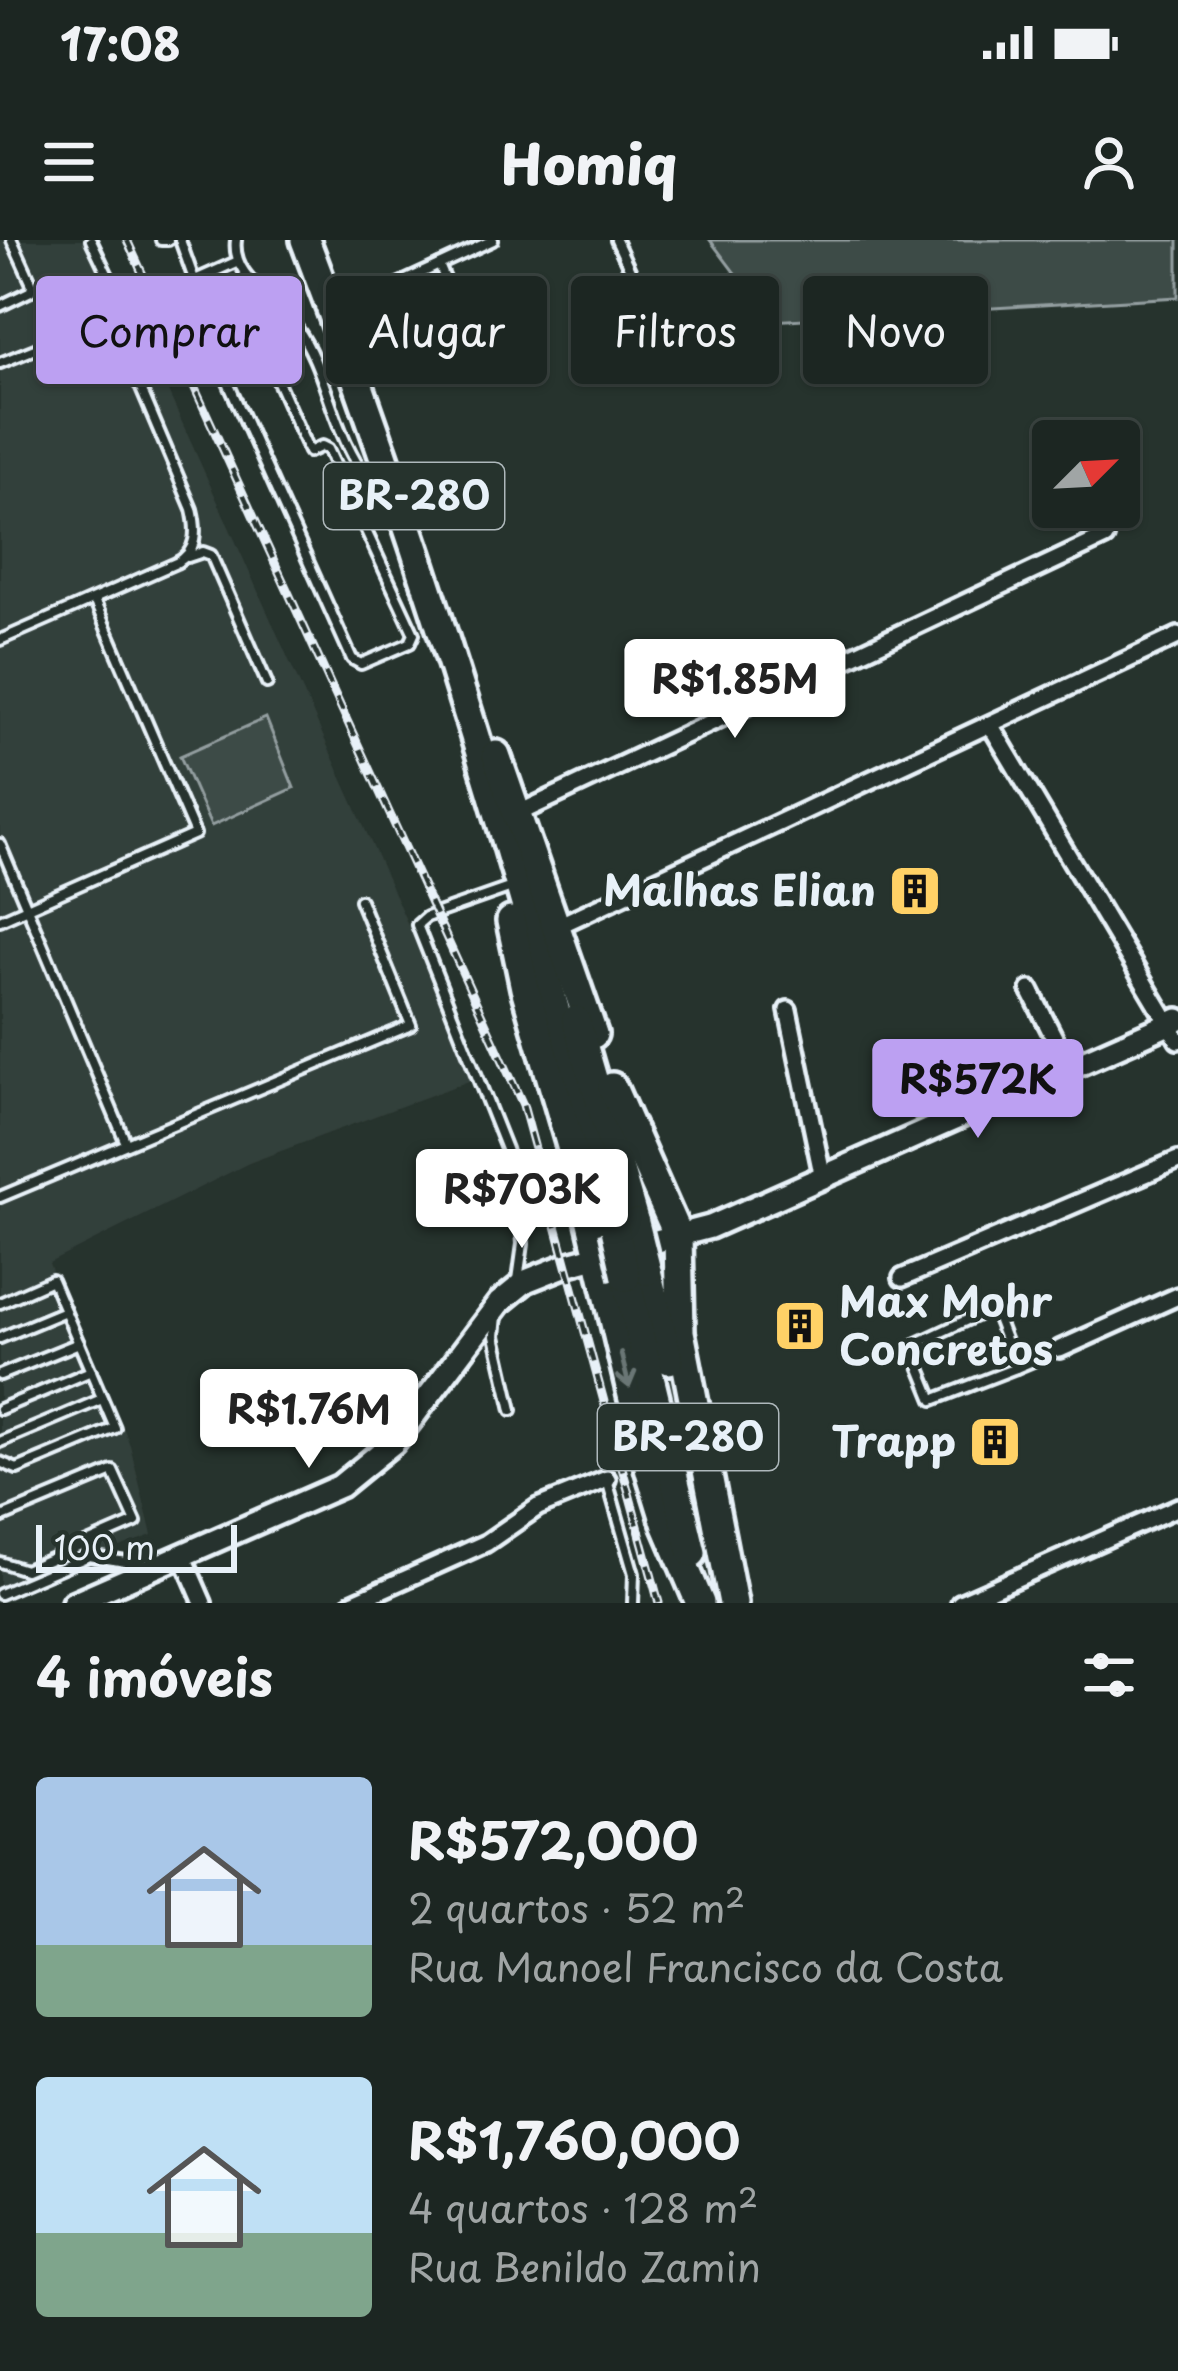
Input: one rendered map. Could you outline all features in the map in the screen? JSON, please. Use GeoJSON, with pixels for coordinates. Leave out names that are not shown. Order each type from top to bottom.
{"type":"FeatureCollection","features":[{"type":"Feature","properties":{"kind":"highway","name":"BR-280"},"geometry":{"type":"LineString","coordinates":[[305,240],[506,808],[611,1235],[637,1274],[731,1603]]}},
{"type":"Feature","properties":{"kind":"highway","name":"BR-280"},"geometry":{"type":"LineString","coordinates":[[323,240],[336,276]]}},
{"type":"Feature","properties":{"kind":"highway","name":"BR-280"},"geometry":{"type":"LineString","coordinates":[[374,384],[496,755],[611,1235]]}},
{"type":"Feature","properties":{"kind":"highway"},"geometry":{"type":"LineString","coordinates":[[496,755],[506,808],[506,889],[525,988],[611,1235],[650,1471],[667,1526],[703,1603]]}},
{"type":"Feature","properties":{"kind":"highway"},"geometry":{"type":"LineString","coordinates":[[506,808],[558,926],[614,1091],[678,1236],[680,1332],[723,1534],[731,1603]]}},
{"type":"Feature","properties":{"kind":"highway"},"geometry":{"type":"LineString","coordinates":[[611,1235],[608,1244],[650,1234],[657,1224],[649,1167]]}},
{"type":"Feature","properties":{"kind":"highway","name":"BR-280"},"geometry":{"type":"LineString","coordinates":[[637,1274],[703,1603]]}},
{"type":"Feature","properties":{"kind":"main road"},"geometry":{"type":"LineString","coordinates":[[73,1603],[323,1495],[376,1459],[426,1403],[499,1303],[538,1274],[611,1235],[678,1236],[710,1227],[1070,1069],[1175,1028]]}},
{"type":"Feature","properties":{"kind":"street"},"geometry":{"type":"LineString","coordinates":[[506,808],[929,622],[1105,537]]}},
{"type":"Feature","properties":{"kind":"street"},"geometry":{"type":"LineString","coordinates":[[558,926],[1178,636]]}},
{"type":"Feature","properties":{"kind":"street"},"geometry":{"type":"LineString","coordinates":[[991,726],[1175,1028]]}},
{"type":"Feature","properties":{"kind":"street"},"geometry":{"type":"LineString","coordinates":[[1030,990],[1070,1069]]}},
{"type":"Feature","properties":{"kind":"street"},"geometry":{"type":"LineString","coordinates":[[788,1010],[823,1178]]}},
{"type":"Feature","properties":{"kind":"street"},"geometry":{"type":"LineString","coordinates":[[902,1278],[1178,1160]]}},
{"type":"Feature","properties":{"kind":"street"},"geometry":{"type":"LineString","coordinates":[[1060,1349],[1178,1296]]}},
{"type":"Feature","properties":{"kind":"street"},"geometry":{"type":"LineString","coordinates":[[352,1603],[486,1543],[538,1507],[607,1479]]}},
{"type":"Feature","properties":{"kind":"street"},"geometry":{"type":"LineString","coordinates":[[960,1603],[1178,1507]]}},
{"type":"Feature","properties":{"kind":"street"},"geometry":{"type":"LineString","coordinates":[[183,1557],[203,1603]]}},
{"type":"Feature","properties":{"kind":"lane"},"geometry":{"type":"LineString","coordinates":[[0,306],[31,291],[12,240]]}},
{"type":"Feature","properties":{"kind":"lane"},"geometry":{"type":"LineString","coordinates":[[92,240],[109,276]]}},
{"type":"Feature","properties":{"kind":"lane"},"geometry":{"type":"LineString","coordinates":[[180,240],[195,276]]}},
{"type":"Feature","properties":{"kind":"lane"},"geometry":{"type":"LineString","coordinates":[[236,240],[236,262],[249,280],[278,302],[302,334],[357,464],[412,544]]}},
{"type":"Feature","properties":{"kind":"lane"},"geometry":{"type":"LineString","coordinates":[[416,276],[494,240]]}},
{"type":"Feature","properties":{"kind":"lane"},"geometry":{"type":"LineString","coordinates":[[616,240],[633,276]]}},
{"type":"Feature","properties":{"kind":"lane"},"geometry":{"type":"LineString","coordinates":[[206,276],[236,262]]}},
{"type":"Feature","properties":{"kind":"lane"},"geometry":{"type":"LineString","coordinates":[[439,265],[444,276]]}},
{"type":"Feature","properties":{"kind":"lane"},"geometry":{"type":"LineString","coordinates":[[206,314],[244,314],[252,323],[309,452],[322,446],[328,449],[413,634],[410,643],[361,664],[352,659],[199,318],[206,314]]}},
{"type":"Feature","properties":{"kind":"lane"},"geometry":{"type":"LineString","coordinates":[[0,363],[36,349]]}},
{"type":"Feature","properties":{"kind":"lane"},"geometry":{"type":"LineString","coordinates":[[139,384],[192,509],[194,541],[187,558]]}},
{"type":"Feature","properties":{"kind":"lane"},"geometry":{"type":"LineString","coordinates":[[0,640],[203,552],[211,555],[267,683]]}},
{"type":"Feature","properties":{"kind":"lane"},"geometry":{"type":"LineString","coordinates":[[0,920],[195,834],[94,600]]}},
{"type":"Feature","properties":{"kind":"lane"},"geometry":{"type":"LineString","coordinates":[[0,844],[127,1143]]}},
{"type":"Feature","properties":{"kind":"lane"},"geometry":{"type":"LineString","coordinates":[[506,889],[426,917],[417,925],[519,1192],[523,1244],[517,1287]]}},
{"type":"Feature","properties":{"kind":"lane"},"geometry":{"type":"LineString","coordinates":[[0,1197],[411,1025],[360,900]]}},
{"type":"Feature","properties":{"kind":"lane"},"geometry":{"type":"LineString","coordinates":[[0,1303],[52,1280],[115,1428],[17,1469],[0,1462]]}},
{"type":"Feature","properties":{"kind":"lane"},"geometry":{"type":"LineString","coordinates":[[499,1303],[495,1336],[512,1410]]}},
{"type":"Feature","properties":{"kind":"lane"},"geometry":{"type":"LineString","coordinates":[[1016,1368],[993,1308],[910,1348],[930,1396],[938,1401],[1016,1368],[1060,1349]]}},
{"type":"Feature","properties":{"kind":"lane"},"geometry":{"type":"LineString","coordinates":[[0,1338],[65,1311]]}},
{"type":"Feature","properties":{"kind":"lane"},"geometry":{"type":"LineString","coordinates":[[0,1375],[79,1343]]}},
{"type":"Feature","properties":{"kind":"lane"},"geometry":{"type":"LineString","coordinates":[[0,1409],[91,1371]]}},
{"type":"Feature","properties":{"kind":"lane"},"geometry":{"type":"LineString","coordinates":[[0,1442],[102,1399]]}},
{"type":"Feature","properties":{"kind":"lane"},"geometry":{"type":"LineString","coordinates":[[0,1518],[113,1471],[136,1522],[25,1570],[0,1562]]}},
{"type":"Feature","properties":{"kind":"lane"},"geometry":{"type":"LineString","coordinates":[[607,1479],[634,1574],[633,1603]]}},
{"type":"Feature","properties":{"kind":"lane"},"geometry":{"type":"LineString","coordinates":[[0,1594],[89,1556],[157,1568]]}},
{"type":"Feature","properties":{"kind":"shaded area"},"geometry":{"type":"Polygon","coordinates":[[[0,240],[100,240],[116,276],[36,276],[36,384],[165,384],[477,1078],[249,1163],[49,1263],[98,1393],[114,1403],[130,1445],[152,1535],[0,1591],[0,240]]]}},
{"type":"Feature","properties":{"kind":"shaded area"},"geometry":{"type":"Polygon","coordinates":[[[710,240],[1178,240],[1178,297],[988,308],[988,276],[803,276],[803,319],[779,321],[779,276],[737,276],[710,240]]]}},
{"type":"Feature","properties":{"kind":"shaded area"},"geometry":{"type":"Polygon","coordinates":[[[266,718],[294,788],[211,826],[180,756],[266,718]]]}},
{"type":"Feature","properties":{"kind":"railway"},"geometry":{"type":"LineString","coordinates":[[127,240],[523,1105],[659,1603]]}},
{"type":"Feature","properties":{"kind":"place","name":"Malhas Elian"},"geometry":{"type":"Point","coordinates":[915,891]}},
{"type":"Feature","properties":{"kind":"place","name":"Max Mohr Concretos"},"geometry":{"type":"Point","coordinates":[800,1326]}},
{"type":"Feature","properties":{"kind":"place","name":"Trapp"},"geometry":{"type":"Point","coordinates":[995,1442]}}]}
